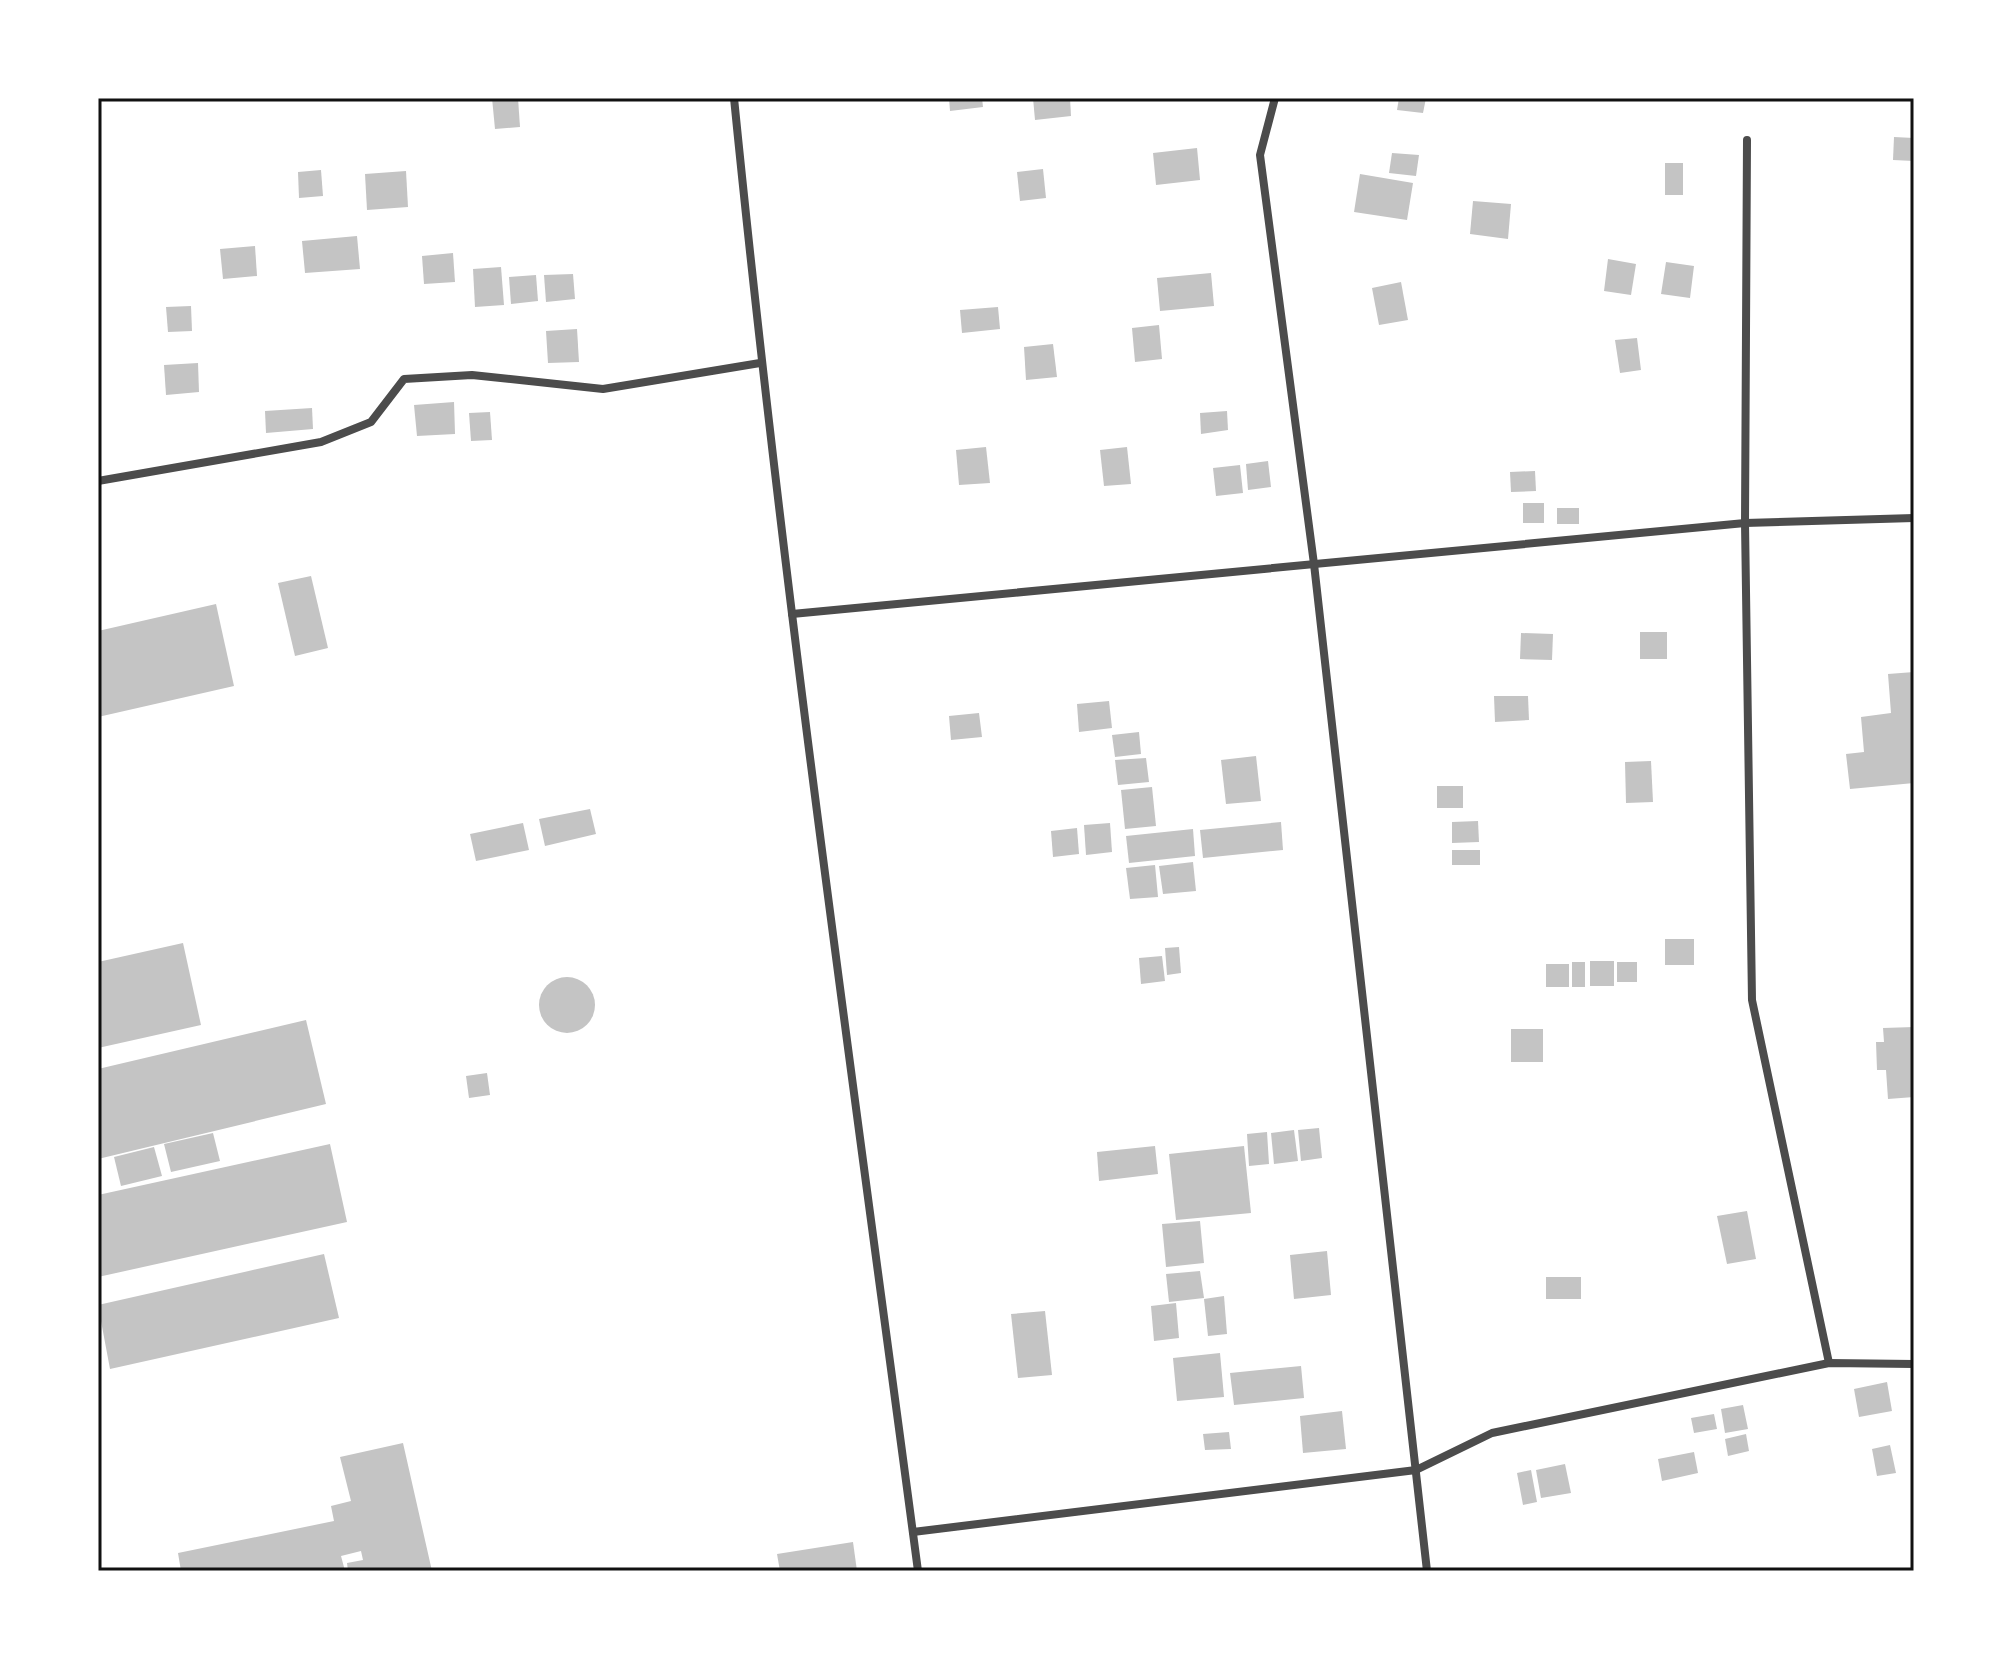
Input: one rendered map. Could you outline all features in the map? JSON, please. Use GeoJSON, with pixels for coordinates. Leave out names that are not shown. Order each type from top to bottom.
{"type":"FeatureCollection","features":[{"type":"Feature","properties":{"kind":"street"},"geometry":{"type":"LineString","coordinates":[[734,98],[760,363],[918,1571]]}},
{"type":"Feature","properties":{"kind":"street"},"geometry":{"type":"LineString","coordinates":[[1275,98],[1260,155],[1314,564],[1427,1571]]}},
{"type":"Feature","properties":{"kind":"street"},"geometry":{"type":"LineString","coordinates":[[1747,140],[1745,523],[1752,1000],[1829,1363]]}},
{"type":"Feature","properties":{"kind":"street"},"geometry":{"type":"LineString","coordinates":[[98,481],[321,442],[371,422],[404,379],[472,375],[603,389],[760,363]]}},
{"type":"Feature","properties":{"kind":"street"},"geometry":{"type":"LineString","coordinates":[[792,614],[1745,523],[1914,518]]}},
{"type":"Feature","properties":{"kind":"street"},"geometry":{"type":"LineString","coordinates":[[913,1532],[1416,1470],[1492,1433],[1829,1363],[1914,1364]]}},
{"type":"Feature","properties":{"kind":"building"},"geometry":{"type":"Polygon","coordinates":[[[492,98],[518,98],[520,127],[495,129],[492,98]]]}},
{"type":"Feature","properties":{"kind":"building"},"geometry":{"type":"Polygon","coordinates":[[[949,98],[982,98],[983,107],[950,111],[949,98]]]}},
{"type":"Feature","properties":{"kind":"building"},"geometry":{"type":"Polygon","coordinates":[[[1033,98],[1070,98],[1071,116],[1035,120],[1033,98]]]}},
{"type":"Feature","properties":{"kind":"building"},"geometry":{"type":"Polygon","coordinates":[[[1399,98],[1426,98],[1423,113],[1397,110],[1399,98]]]}},
{"type":"Feature","properties":{"kind":"building"},"geometry":{"type":"Polygon","coordinates":[[[1894,137],[1914,138],[1914,161],[1893,160],[1894,137]]]}},
{"type":"Feature","properties":{"kind":"building"},"geometry":{"type":"Polygon","coordinates":[[[1197,148],[1200,180],[1156,185],[1153,153],[1197,148]]]}},
{"type":"Feature","properties":{"kind":"building"},"geometry":{"type":"Polygon","coordinates":[[[1392,153],[1419,155],[1416,176],[1389,173],[1392,153]]]}},
{"type":"Feature","properties":{"kind":"building"},"geometry":{"type":"Polygon","coordinates":[[[1665,163],[1683,163],[1683,195],[1665,195],[1665,163]]]}},
{"type":"Feature","properties":{"kind":"building"},"geometry":{"type":"Polygon","coordinates":[[[1043,169],[1046,198],[1020,201],[1017,172],[1043,169]]]}},
{"type":"Feature","properties":{"kind":"building"},"geometry":{"type":"Polygon","coordinates":[[[321,170],[323,196],[299,198],[298,172],[321,170]]]}},
{"type":"Feature","properties":{"kind":"building"},"geometry":{"type":"Polygon","coordinates":[[[406,171],[408,207],[367,210],[365,174],[406,171]]]}},
{"type":"Feature","properties":{"kind":"building"},"geometry":{"type":"Polygon","coordinates":[[[1360,174],[1413,183],[1407,220],[1354,212],[1360,174]]]}},
{"type":"Feature","properties":{"kind":"building"},"geometry":{"type":"Polygon","coordinates":[[[1473,201],[1511,204],[1508,239],[1470,234],[1473,201]]]}},
{"type":"Feature","properties":{"kind":"building"},"geometry":{"type":"Polygon","coordinates":[[[357,236],[360,269],[305,273],[302,241],[357,236]]]}},
{"type":"Feature","properties":{"kind":"building"},"geometry":{"type":"Polygon","coordinates":[[[255,246],[257,276],[223,279],[220,249],[255,246]]]}},
{"type":"Feature","properties":{"kind":"building"},"geometry":{"type":"Polygon","coordinates":[[[453,253],[455,282],[424,284],[422,256],[453,253]]]}},
{"type":"Feature","properties":{"kind":"building"},"geometry":{"type":"Polygon","coordinates":[[[1608,259],[1636,264],[1631,295],[1604,291],[1608,259]]]}},
{"type":"Feature","properties":{"kind":"building"},"geometry":{"type":"Polygon","coordinates":[[[1666,262],[1694,266],[1690,298],[1661,294],[1666,262]]]}},
{"type":"Feature","properties":{"kind":"building"},"geometry":{"type":"Polygon","coordinates":[[[501,267],[504,305],[475,307],[473,269],[501,267]]]}},
{"type":"Feature","properties":{"kind":"building"},"geometry":{"type":"Polygon","coordinates":[[[1211,273],[1214,306],[1160,311],[1157,278],[1211,273]]]}},
{"type":"Feature","properties":{"kind":"building"},"geometry":{"type":"Polygon","coordinates":[[[573,274],[575,299],[546,302],[544,275],[573,274]]]}},
{"type":"Feature","properties":{"kind":"building"},"geometry":{"type":"Polygon","coordinates":[[[536,275],[538,301],[511,304],[509,277],[536,275]]]}},
{"type":"Feature","properties":{"kind":"building"},"geometry":{"type":"Polygon","coordinates":[[[1401,282],[1408,320],[1379,325],[1372,288],[1401,282]]]}},
{"type":"Feature","properties":{"kind":"building"},"geometry":{"type":"Polygon","coordinates":[[[191,306],[192,331],[168,332],[166,307],[191,306]]]}},
{"type":"Feature","properties":{"kind":"building"},"geometry":{"type":"Polygon","coordinates":[[[998,307],[1000,329],[962,333],[960,310],[998,307]]]}},
{"type":"Feature","properties":{"kind":"building"},"geometry":{"type":"Polygon","coordinates":[[[1159,325],[1162,359],[1135,362],[1132,328],[1159,325]]]}},
{"type":"Feature","properties":{"kind":"building"},"geometry":{"type":"Polygon","coordinates":[[[577,329],[579,362],[548,363],[546,331],[577,329]]]}},
{"type":"Feature","properties":{"kind":"building"},"geometry":{"type":"Polygon","coordinates":[[[1637,338],[1641,370],[1620,373],[1615,340],[1637,338]]]}},
{"type":"Feature","properties":{"kind":"building"},"geometry":{"type":"Polygon","coordinates":[[[1053,344],[1057,377],[1026,380],[1024,347],[1053,344]]]}},
{"type":"Feature","properties":{"kind":"building"},"geometry":{"type":"Polygon","coordinates":[[[198,363],[199,392],[166,395],[164,365],[198,363]]]}},
{"type":"Feature","properties":{"kind":"building"},"geometry":{"type":"Polygon","coordinates":[[[454,402],[455,434],[417,436],[414,405],[454,402]]]}},
{"type":"Feature","properties":{"kind":"building"},"geometry":{"type":"Polygon","coordinates":[[[312,408],[313,429],[266,433],[265,411],[312,408]]]}},
{"type":"Feature","properties":{"kind":"building"},"geometry":{"type":"Polygon","coordinates":[[[1227,411],[1228,430],[1201,434],[1200,413],[1227,411]]]}},
{"type":"Feature","properties":{"kind":"building"},"geometry":{"type":"Polygon","coordinates":[[[490,412],[492,440],[471,441],[469,413],[490,412]]]}},
{"type":"Feature","properties":{"kind":"building"},"geometry":{"type":"Polygon","coordinates":[[[986,447],[990,483],[959,485],[956,450],[986,447]]]}},
{"type":"Feature","properties":{"kind":"building"},"geometry":{"type":"Polygon","coordinates":[[[1127,447],[1131,484],[1104,486],[1100,450],[1127,447]]]}},
{"type":"Feature","properties":{"kind":"building"},"geometry":{"type":"Polygon","coordinates":[[[1268,461],[1271,487],[1248,490],[1246,464],[1268,461]]]}},
{"type":"Feature","properties":{"kind":"building"},"geometry":{"type":"Polygon","coordinates":[[[1240,465],[1243,493],[1216,496],[1213,468],[1240,465]]]}},
{"type":"Feature","properties":{"kind":"building"},"geometry":{"type":"Polygon","coordinates":[[[1535,471],[1536,491],[1511,492],[1510,472],[1535,471]]]}},
{"type":"Feature","properties":{"kind":"building"},"geometry":{"type":"Polygon","coordinates":[[[1523,503],[1544,503],[1544,523],[1523,523],[1523,503]]]}},
{"type":"Feature","properties":{"kind":"building"},"geometry":{"type":"Polygon","coordinates":[[[1557,508],[1579,508],[1579,524],[1557,524],[1557,508]]]}},
{"type":"Feature","properties":{"kind":"building"},"geometry":{"type":"Polygon","coordinates":[[[311,576],[328,648],[295,656],[278,583],[311,576]]]}},
{"type":"Feature","properties":{"kind":"building"},"geometry":{"type":"Polygon","coordinates":[[[216,604],[234,686],[98,717],[98,631],[216,604]]]}},
{"type":"Feature","properties":{"kind":"building"},"geometry":{"type":"Polygon","coordinates":[[[1640,632],[1667,632],[1667,659],[1640,659],[1640,632]]]}},
{"type":"Feature","properties":{"kind":"building"},"geometry":{"type":"Polygon","coordinates":[[[1521,633],[1553,634],[1552,660],[1520,659],[1521,633]]]}},
{"type":"Feature","properties":{"kind":"building"},"geometry":{"type":"Polygon","coordinates":[[[1914,672],[1914,783],[1850,789],[1846,754],[1864,752],[1861,717],[1891,713],[1888,674],[1914,672]]]}},
{"type":"Feature","properties":{"kind":"building"},"geometry":{"type":"Polygon","coordinates":[[[1494,696],[1528,696],[1529,720],[1495,722],[1494,696]]]}},
{"type":"Feature","properties":{"kind":"building"},"geometry":{"type":"Polygon","coordinates":[[[1109,701],[1112,728],[1079,732],[1077,704],[1109,701]]]}},
{"type":"Feature","properties":{"kind":"building"},"geometry":{"type":"Polygon","coordinates":[[[979,713],[982,737],[951,740],[949,716],[979,713]]]}},
{"type":"Feature","properties":{"kind":"building"},"geometry":{"type":"Polygon","coordinates":[[[1139,732],[1141,754],[1115,757],[1112,735],[1139,732]]]}},
{"type":"Feature","properties":{"kind":"building"},"geometry":{"type":"Polygon","coordinates":[[[1256,756],[1261,801],[1226,804],[1221,760],[1256,756]]]}},
{"type":"Feature","properties":{"kind":"building"},"geometry":{"type":"Polygon","coordinates":[[[1146,758],[1149,782],[1118,785],[1115,760],[1146,758]]]}},
{"type":"Feature","properties":{"kind":"building"},"geometry":{"type":"Polygon","coordinates":[[[1651,761],[1653,802],[1626,803],[1625,762],[1651,761]]]}},
{"type":"Feature","properties":{"kind":"building"},"geometry":{"type":"Polygon","coordinates":[[[1437,786],[1463,786],[1463,808],[1437,808],[1437,786]]]}},
{"type":"Feature","properties":{"kind":"building"},"geometry":{"type":"Polygon","coordinates":[[[1152,787],[1156,826],[1125,829],[1121,790],[1152,787]]]}},
{"type":"Feature","properties":{"kind":"building"},"geometry":{"type":"Polygon","coordinates":[[[590,809],[596,834],[545,846],[539,819],[590,809]]]}},
{"type":"Feature","properties":{"kind":"building"},"geometry":{"type":"Polygon","coordinates":[[[1478,821],[1479,842],[1452,843],[1452,822],[1478,821]]]}},
{"type":"Feature","properties":{"kind":"building"},"geometry":{"type":"Polygon","coordinates":[[[1281,822],[1283,850],[1203,858],[1200,830],[1281,822]]]}},
{"type":"Feature","properties":{"kind":"building"},"geometry":{"type":"Polygon","coordinates":[[[523,823],[529,850],[476,861],[470,834],[523,823]]]}},
{"type":"Feature","properties":{"kind":"building"},"geometry":{"type":"Polygon","coordinates":[[[1110,823],[1112,852],[1086,855],[1084,825],[1110,823]]]}},
{"type":"Feature","properties":{"kind":"building"},"geometry":{"type":"Polygon","coordinates":[[[1077,828],[1079,854],[1053,857],[1051,831],[1077,828]]]}},
{"type":"Feature","properties":{"kind":"building"},"geometry":{"type":"Polygon","coordinates":[[[1193,829],[1195,856],[1129,863],[1126,836],[1193,829]]]}},
{"type":"Feature","properties":{"kind":"building"},"geometry":{"type":"Polygon","coordinates":[[[1452,850],[1480,850],[1480,865],[1452,865],[1452,850]]]}},
{"type":"Feature","properties":{"kind":"building"},"geometry":{"type":"Polygon","coordinates":[[[1193,862],[1196,891],[1163,894],[1159,866],[1193,862]]]}},
{"type":"Feature","properties":{"kind":"building"},"geometry":{"type":"Polygon","coordinates":[[[1155,865],[1158,897],[1130,899],[1126,868],[1155,865]]]}},
{"type":"Feature","properties":{"kind":"building"},"geometry":{"type":"Polygon","coordinates":[[[1665,939],[1694,939],[1694,965],[1665,965],[1665,939]]]}},
{"type":"Feature","properties":{"kind":"building"},"geometry":{"type":"Polygon","coordinates":[[[183,943],[201,1025],[98,1048],[98,962],[183,943]]]}},
{"type":"Feature","properties":{"kind":"building"},"geometry":{"type":"Polygon","coordinates":[[[1179,947],[1181,973],[1167,975],[1165,948],[1179,947]]]}},
{"type":"Feature","properties":{"kind":"building"},"geometry":{"type":"Polygon","coordinates":[[[1162,956],[1165,981],[1141,984],[1139,958],[1162,956]]]}},
{"type":"Feature","properties":{"kind":"building"},"geometry":{"type":"Polygon","coordinates":[[[1590,961],[1614,961],[1614,986],[1590,986],[1590,961]]]}},
{"type":"Feature","properties":{"kind":"building"},"geometry":{"type":"Polygon","coordinates":[[[1572,962],[1585,962],[1585,987],[1572,987],[1572,962]]]}},
{"type":"Feature","properties":{"kind":"building"},"geometry":{"type":"Polygon","coordinates":[[[1617,962],[1637,962],[1637,982],[1617,982],[1617,962]]]}},
{"type":"Feature","properties":{"kind":"building"},"geometry":{"type":"Polygon","coordinates":[[[1546,964],[1569,964],[1569,987],[1546,987],[1546,964]]]}},
{"type":"Feature","properties":{"kind":"building"},"geometry":{"type":"Polygon","coordinates":[[[567,977],[587,985],[595,1005],[587,1025],[567,1033],[547,1025],[539,1005],[547,985],[567,977]]]}},
{"type":"Feature","properties":{"kind":"building"},"geometry":{"type":"Polygon","coordinates":[[[306,1020],[326,1104],[98,1159],[98,1069],[306,1020]]]}},
{"type":"Feature","properties":{"kind":"building"},"geometry":{"type":"Polygon","coordinates":[[[1914,1027],[1914,1097],[1888,1099],[1886,1070],[1877,1070],[1876,1042],[1884,1042],[1883,1028],[1914,1027]]]}},
{"type":"Feature","properties":{"kind":"building"},"geometry":{"type":"Polygon","coordinates":[[[1511,1029],[1543,1029],[1543,1062],[1511,1062],[1511,1029]]]}},
{"type":"Feature","properties":{"kind":"building"},"geometry":{"type":"Polygon","coordinates":[[[487,1073],[490,1095],[469,1098],[466,1076],[487,1073]]]}},
{"type":"Feature","properties":{"kind":"building"},"geometry":{"type":"Polygon","coordinates":[[[1319,1128],[1322,1158],[1301,1161],[1298,1130],[1319,1128]]]}},
{"type":"Feature","properties":{"kind":"building"},"geometry":{"type":"Polygon","coordinates":[[[1294,1130],[1298,1161],[1274,1164],[1271,1133],[1294,1130]]]}},
{"type":"Feature","properties":{"kind":"building"},"geometry":{"type":"Polygon","coordinates":[[[1267,1132],[1269,1164],[1249,1166],[1247,1134],[1267,1132]]]}},
{"type":"Feature","properties":{"kind":"building"},"geometry":{"type":"Polygon","coordinates":[[[213,1133],[220,1161],[171,1172],[164,1144],[213,1133]]]}},
{"type":"Feature","properties":{"kind":"building"},"geometry":{"type":"Polygon","coordinates":[[[330,1144],[347,1222],[98,1277],[98,1195],[330,1144]]]}},
{"type":"Feature","properties":{"kind":"building"},"geometry":{"type":"Polygon","coordinates":[[[1155,1146],[1158,1174],[1099,1181],[1097,1152],[1155,1146]]]}},
{"type":"Feature","properties":{"kind":"building"},"geometry":{"type":"Polygon","coordinates":[[[1244,1146],[1251,1213],[1176,1220],[1169,1154],[1244,1146]]]}},
{"type":"Feature","properties":{"kind":"building"},"geometry":{"type":"Polygon","coordinates":[[[154,1147],[162,1176],[121,1186],[114,1157],[154,1147]]]}},
{"type":"Feature","properties":{"kind":"building"},"geometry":{"type":"Polygon","coordinates":[[[1747,1211],[1756,1259],[1727,1264],[1717,1216],[1747,1211]]]}},
{"type":"Feature","properties":{"kind":"building"},"geometry":{"type":"Polygon","coordinates":[[[1200,1221],[1204,1263],[1166,1267],[1162,1224],[1200,1221]]]}},
{"type":"Feature","properties":{"kind":"building"},"geometry":{"type":"Polygon","coordinates":[[[1327,1251],[1331,1295],[1294,1299],[1290,1255],[1327,1251]]]}},
{"type":"Feature","properties":{"kind":"building"},"geometry":{"type":"Polygon","coordinates":[[[324,1254],[339,1318],[110,1369],[98,1305],[324,1254]]]}},
{"type":"Feature","properties":{"kind":"building"},"geometry":{"type":"Polygon","coordinates":[[[1200,1271],[1204,1298],[1169,1302],[1166,1274],[1200,1271]]]}},
{"type":"Feature","properties":{"kind":"building"},"geometry":{"type":"Polygon","coordinates":[[[1546,1277],[1581,1277],[1581,1299],[1546,1299],[1546,1277]]]}},
{"type":"Feature","properties":{"kind":"building"},"geometry":{"type":"Polygon","coordinates":[[[1224,1296],[1227,1334],[1208,1336],[1204,1299],[1224,1296]]]}},
{"type":"Feature","properties":{"kind":"building"},"geometry":{"type":"Polygon","coordinates":[[[1176,1303],[1179,1338],[1154,1341],[1151,1306],[1176,1303]]]}},
{"type":"Feature","properties":{"kind":"building"},"geometry":{"type":"Polygon","coordinates":[[[1045,1311],[1052,1375],[1018,1378],[1011,1314],[1045,1311]]]}},
{"type":"Feature","properties":{"kind":"building"},"geometry":{"type":"Polygon","coordinates":[[[1220,1353],[1224,1397],[1177,1401],[1173,1358],[1220,1353]]]}},
{"type":"Feature","properties":{"kind":"building"},"geometry":{"type":"Polygon","coordinates":[[[1301,1366],[1304,1398],[1234,1405],[1230,1373],[1301,1366]]]}},
{"type":"Feature","properties":{"kind":"building"},"geometry":{"type":"Polygon","coordinates":[[[1887,1382],[1892,1411],[1859,1417],[1854,1389],[1887,1382]]]}},
{"type":"Feature","properties":{"kind":"building"},"geometry":{"type":"Polygon","coordinates":[[[1743,1405],[1748,1429],[1725,1433],[1721,1409],[1743,1405]]]}},
{"type":"Feature","properties":{"kind":"building"},"geometry":{"type":"Polygon","coordinates":[[[1342,1411],[1346,1449],[1303,1453],[1300,1416],[1342,1411]]]}},
{"type":"Feature","properties":{"kind":"building"},"geometry":{"type":"Polygon","coordinates":[[[1714,1414],[1717,1429],[1694,1433],[1691,1418],[1714,1414]]]}},
{"type":"Feature","properties":{"kind":"building"},"geometry":{"type":"Polygon","coordinates":[[[1229,1432],[1231,1449],[1205,1450],[1203,1434],[1229,1432]]]}},
{"type":"Feature","properties":{"kind":"building"},"geometry":{"type":"Polygon","coordinates":[[[1746,1434],[1749,1451],[1728,1456],[1725,1439],[1746,1434]]]}},
{"type":"Feature","properties":{"kind":"building"},"geometry":{"type":"Polygon","coordinates":[[[403,1443],[432,1571],[348,1571],[347,1563],[363,1560],[361,1551],[341,1556],[345,1571],[181,1571],[178,1553],[334,1521],[331,1506],[351,1501],[340,1457],[403,1443]]]}},
{"type":"Feature","properties":{"kind":"building"},"geometry":{"type":"Polygon","coordinates":[[[1890,1445],[1896,1473],[1877,1476],[1872,1449],[1890,1445]]]}},
{"type":"Feature","properties":{"kind":"building"},"geometry":{"type":"Polygon","coordinates":[[[1694,1452],[1698,1473],[1662,1481],[1658,1459],[1694,1452]]]}},
{"type":"Feature","properties":{"kind":"building"},"geometry":{"type":"Polygon","coordinates":[[[1565,1464],[1571,1493],[1541,1498],[1536,1470],[1565,1464]]]}},
{"type":"Feature","properties":{"kind":"building"},"geometry":{"type":"Polygon","coordinates":[[[1531,1470],[1537,1502],[1523,1505],[1517,1473],[1531,1470]]]}},
{"type":"Feature","properties":{"kind":"building"},"geometry":{"type":"Polygon","coordinates":[[[853,1542],[857,1571],[780,1571],[777,1554],[853,1542]]]}}]}
